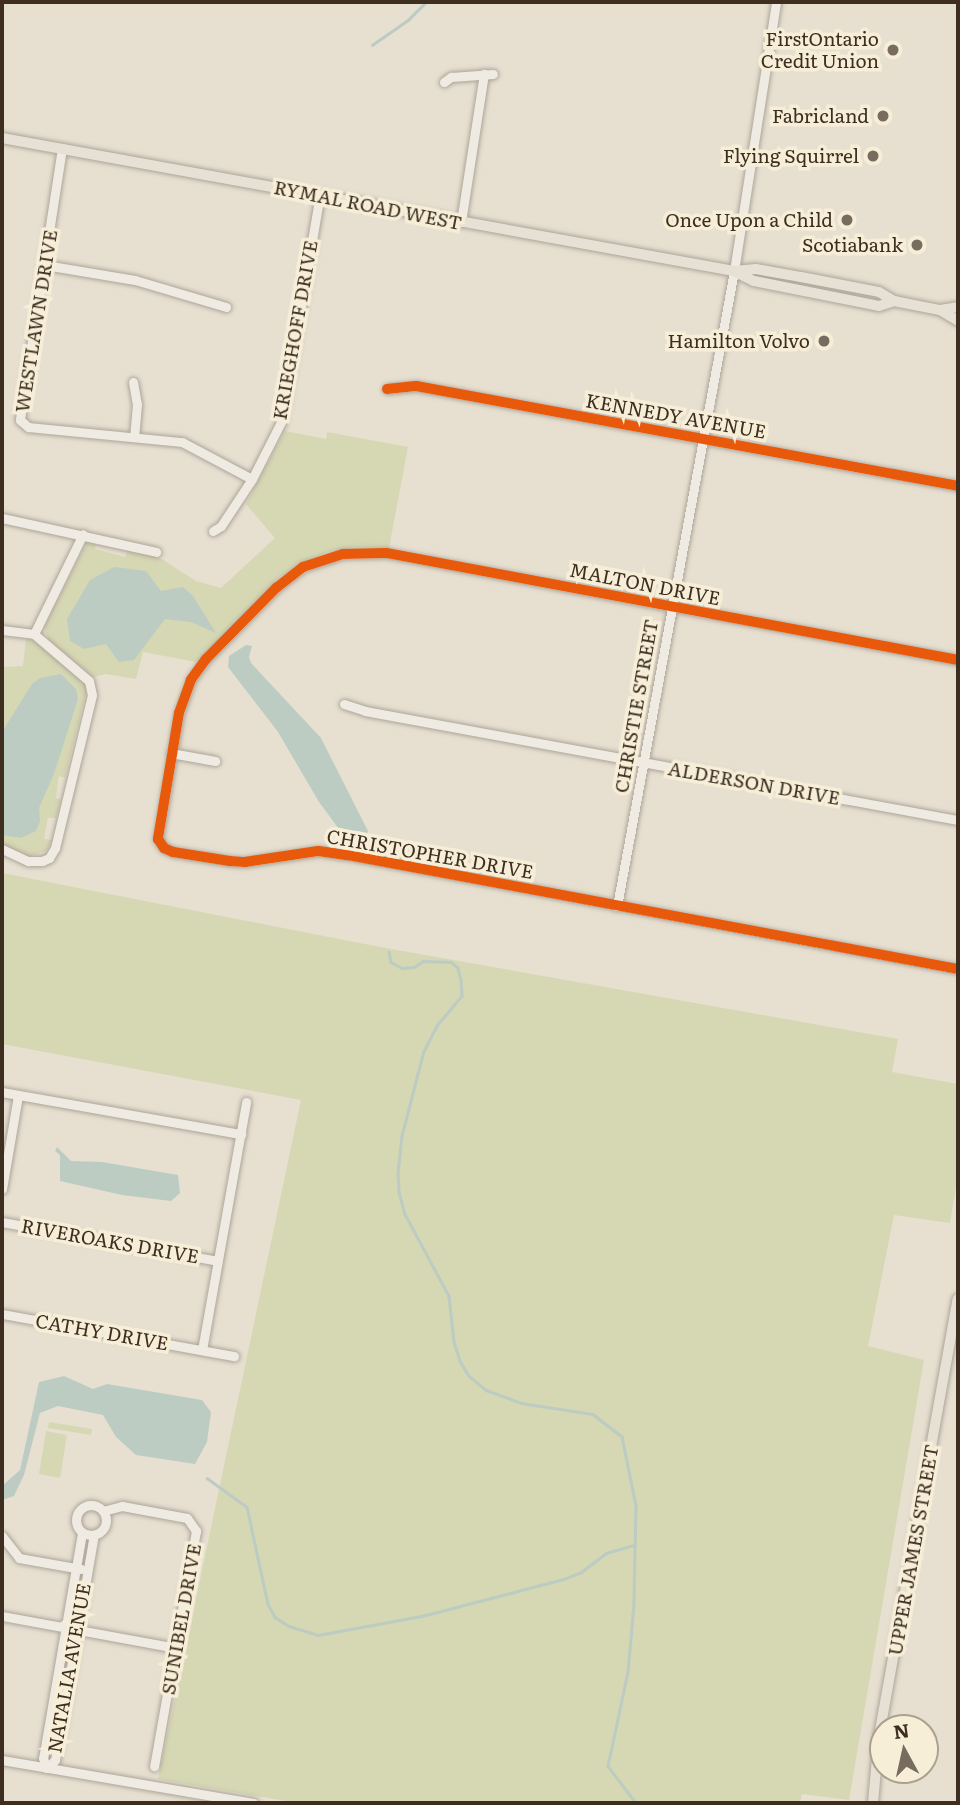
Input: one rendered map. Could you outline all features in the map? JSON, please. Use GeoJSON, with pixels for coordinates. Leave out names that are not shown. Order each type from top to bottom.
{"type":"FeatureCollection","features":[{"type":"Feature","properties":{"kind":"main road","name":"RYMAL ROAD WEST"},"geometry":{"type":"LineString","coordinates":[[2,138],[734,271],[754,281],[879,306],[894,301],[940,310],[958,321]]}},
{"type":"Feature","properties":{"kind":"main road","name":"RYMAL ROAD WEST"},"geometry":{"type":"LineString","coordinates":[[940,310],[958,307]]}},
{"type":"Feature","properties":{"kind":"main road","name":"UPPER JAMES STREET"},"geometry":{"type":"LineString","coordinates":[[873,1803],[879,1736],[958,1298]]}},
{"type":"Feature","properties":{"kind":"street","name":"CHRISTIE STREET"},"geometry":{"type":"LineString","coordinates":[[617,906],[734,271],[776,2]]}},
{"type":"Feature","properties":{"kind":"street"},"geometry":{"type":"LineString","coordinates":[[444,82],[451,77],[489,74],[461,222]]}},
{"type":"Feature","properties":{"kind":"street","name":"WESTLAWN DRIVE"},"geometry":{"type":"LineString","coordinates":[[62,148],[20,420],[28,427],[181,442],[208,453],[252,479]]}},
{"type":"Feature","properties":{"kind":"street","name":"KRIEGHOFF DRIVE"},"geometry":{"type":"LineString","coordinates":[[213,531],[221,526],[252,479],[281,422],[320,195]]}},
{"type":"Feature","properties":{"kind":"street"},"geometry":{"type":"LineString","coordinates":[[46,265],[135,280],[226,307]]}},
{"type":"Feature","properties":{"kind":"street"},"geometry":{"type":"LineString","coordinates":[[133,382],[137,404],[134,436]]}},
{"type":"Feature","properties":{"kind":"street","name":"KENNEDY AVENUE"},"geometry":{"type":"LineString","coordinates":[[387,389],[416,386],[958,486]]}},
{"type":"Feature","properties":{"kind":"street"},"geometry":{"type":"LineString","coordinates":[[2,518],[156,552]]}},
{"type":"Feature","properties":{"kind":"street"},"geometry":{"type":"LineString","coordinates":[[34,634],[83,534]]}},
{"type":"Feature","properties":{"kind":"street","name":"MALTON DRIVE"},"geometry":{"type":"LineString","coordinates":[[324,560],[343,554],[386,553],[958,660]]}},
{"type":"Feature","properties":{"kind":"street","name":"CHRISTOPHER DRIVE"},"geometry":{"type":"LineString","coordinates":[[324,560],[303,567],[277,586],[206,659],[184,696],[171,754],[158,839],[164,848],[173,852],[246,862],[318,851],[958,969]]}},
{"type":"Feature","properties":{"kind":"street"},"geometry":{"type":"LineString","coordinates":[[2,630],[34,634],[92,687],[55,848],[49,858],[40,862],[28,861],[2,849]]}},
{"type":"Feature","properties":{"kind":"street","name":"ALDERSON DRIVE"},"geometry":{"type":"LineString","coordinates":[[344,704],[365,711],[958,820]]}},
{"type":"Feature","properties":{"kind":"street"},"geometry":{"type":"LineString","coordinates":[[171,754],[215,761]]}},
{"type":"Feature","properties":{"kind":"street"},"geometry":{"type":"LineString","coordinates":[[2,1092],[241,1134]]}},
{"type":"Feature","properties":{"kind":"street"},"geometry":{"type":"LineString","coordinates":[[2,1189],[18,1095]]}},
{"type":"Feature","properties":{"kind":"street"},"geometry":{"type":"LineString","coordinates":[[202,1350],[246,1102]]}},
{"type":"Feature","properties":{"kind":"street","name":"RIVEROAKS DRIVE"},"geometry":{"type":"LineString","coordinates":[[2,1222],[218,1261]]}},
{"type":"Feature","properties":{"kind":"street","name":"CATHY DRIVE"},"geometry":{"type":"LineString","coordinates":[[2,1314],[234,1356]]}},
{"type":"Feature","properties":{"kind":"street"},"geometry":{"type":"LineString","coordinates":[[91,1505],[103,1511],[105,1526],[94,1535],[82,1533],[76,1525],[78,1511],[91,1505]]}},
{"type":"Feature","properties":{"kind":"street","name":"SUNIBEL DRIVE"},"geometry":{"type":"LineString","coordinates":[[103,1511],[122,1506],[187,1518],[193,1522],[196,1536],[154,1766]]}},
{"type":"Feature","properties":{"kind":"street","name":"NATALIA AVENUE"},"geometry":{"type":"LineString","coordinates":[[82,1533],[82,1569]]}},
{"type":"Feature","properties":{"kind":"street","name":"NATALIA AVENUE"},"geometry":{"type":"LineString","coordinates":[[46,1768],[55,1760],[71,1629],[82,1569],[94,1535]]}},
{"type":"Feature","properties":{"kind":"street"},"geometry":{"type":"LineString","coordinates":[[2,1536],[19,1558],[82,1569]]}},
{"type":"Feature","properties":{"kind":"street"},"geometry":{"type":"LineString","coordinates":[[2,1616],[176,1648]]}},
{"type":"Feature","properties":{"kind":"street"},"geometry":{"type":"LineString","coordinates":[[2,1760],[253,1803]]}},
{"type":"Feature","properties":{"kind":"green space"},"geometry":{"type":"Polygon","coordinates":[[[285,431],[326,439],[327,432],[408,447],[389,548],[356,547],[327,552],[298,564],[276,580],[196,662],[143,652],[136,679],[106,674],[93,677],[49,641],[44,627],[87,542],[96,541],[95,549],[125,557],[128,549],[160,558],[196,581],[221,588],[275,538],[246,504],[285,431]]]}},
{"type":"Feature","properties":{"kind":"green space"},"geometry":{"type":"Polygon","coordinates":[[[26,638],[34,640],[83,679],[87,689],[65,778],[59,776],[56,798],[61,800],[56,818],[48,818],[44,839],[53,840],[46,851],[28,857],[2,844],[2,667],[23,666],[26,638]]]}},
{"type":"Feature","properties":{"kind":"green space"},"geometry":{"type":"Polygon","coordinates":[[[2,873],[380,947],[898,1039],[892,1072],[958,1084],[958,1174],[950,1223],[894,1215],[868,1346],[924,1360],[849,1800],[802,1794],[800,1803],[297,1803],[158,1779],[301,1100],[2,1044],[2,873]]]}},
{"type":"Feature","properties":{"kind":"green space"},"geometry":{"type":"Polygon","coordinates":[[[49,1422],[92,1429],[91,1435],[48,1428],[49,1422]]]}},
{"type":"Feature","properties":{"kind":"green space"},"geometry":{"type":"Polygon","coordinates":[[[46,1431],[67,1435],[60,1478],[39,1474],[46,1431]]]}},
{"type":"Feature","properties":{"kind":"shaded area"},"geometry":{"type":"Polygon","coordinates":[[[114,567],[146,571],[161,591],[183,587],[193,596],[216,633],[191,622],[165,619],[134,660],[119,662],[106,644],[84,649],[70,641],[67,619],[90,580],[114,567]]]}},
{"type":"Feature","properties":{"kind":"shaded area"},"geometry":{"type":"Polygon","coordinates":[[[246,645],[252,646],[249,657],[251,663],[321,738],[368,831],[364,841],[342,833],[319,802],[278,732],[228,667],[229,656],[246,645]]]}},
{"type":"Feature","properties":{"kind":"shaded area"},"geometry":{"type":"Polygon","coordinates":[[[61,674],[76,689],[78,699],[54,774],[39,808],[40,821],[36,831],[21,838],[2,835],[2,732],[32,684],[40,678],[61,674]]]}},
{"type":"Feature","properties":{"kind":"shaded area"},"geometry":{"type":"Polygon","coordinates":[[[57,1147],[71,1161],[102,1162],[178,1175],[180,1193],[171,1201],[122,1195],[60,1181],[60,1155],[55,1151],[57,1147]]]}},
{"type":"Feature","properties":{"kind":"shaded area"},"geometry":{"type":"Polygon","coordinates":[[[64,1376],[93,1389],[107,1384],[202,1400],[211,1412],[207,1442],[195,1464],[136,1455],[116,1437],[103,1415],[58,1406],[40,1413],[24,1475],[14,1496],[2,1500],[2,1486],[20,1470],[39,1382],[64,1376]]]}},
{"type":"Feature","properties":{"kind":"waterway"},"geometry":{"type":"LineString","coordinates":[[372,45],[408,20],[426,2]]}},
{"type":"Feature","properties":{"kind":"waterway"},"geometry":{"type":"LineString","coordinates":[[389,952],[391,962],[402,968],[414,967],[423,961],[451,962],[458,968],[461,980],[462,996],[437,1026],[424,1051],[402,1136],[398,1172],[399,1192],[405,1214],[449,1296],[454,1342],[460,1361],[469,1376],[486,1390],[521,1403],[593,1414],[622,1437],[636,1505],[634,1604],[628,1672],[608,1766],[636,1803]]}},
{"type":"Feature","properties":{"kind":"waterway"},"geometry":{"type":"LineString","coordinates":[[207,1478],[247,1507],[268,1604],[275,1617],[289,1626],[318,1635],[422,1616],[564,1579],[581,1572],[606,1553],[634,1545]]}},
{"type":"Feature","properties":{"kind":"cycle path"},"geometry":{"type":"LineString","coordinates":[[387,389],[416,386],[958,486]]}},
{"type":"Feature","properties":{"kind":"cycle path"},"geometry":{"type":"LineString","coordinates":[[958,660],[386,553],[343,554],[303,567],[277,587],[206,659],[191,680],[179,713],[158,839],[164,848],[173,852],[229,861],[245,862],[318,851],[348,855],[958,969]]}},
{"type":"Feature","properties":{"kind":"place","name":"FirstOntario Credit Union"},"geometry":{"type":"Point","coordinates":[893,50]}},
{"type":"Feature","properties":{"kind":"place","name":"Fabricland"},"geometry":{"type":"Point","coordinates":[883,116]}},
{"type":"Feature","properties":{"kind":"place","name":"Flying Squirrel"},"geometry":{"type":"Point","coordinates":[873,156]}},
{"type":"Feature","properties":{"kind":"place","name":"Once Upon a Child"},"geometry":{"type":"Point","coordinates":[847,220]}},
{"type":"Feature","properties":{"kind":"place","name":"Scotiabank"},"geometry":{"type":"Point","coordinates":[917,245]}},
{"type":"Feature","properties":{"kind":"place","name":"Hamilton Volvo"},"geometry":{"type":"Point","coordinates":[824,341]}}]}
